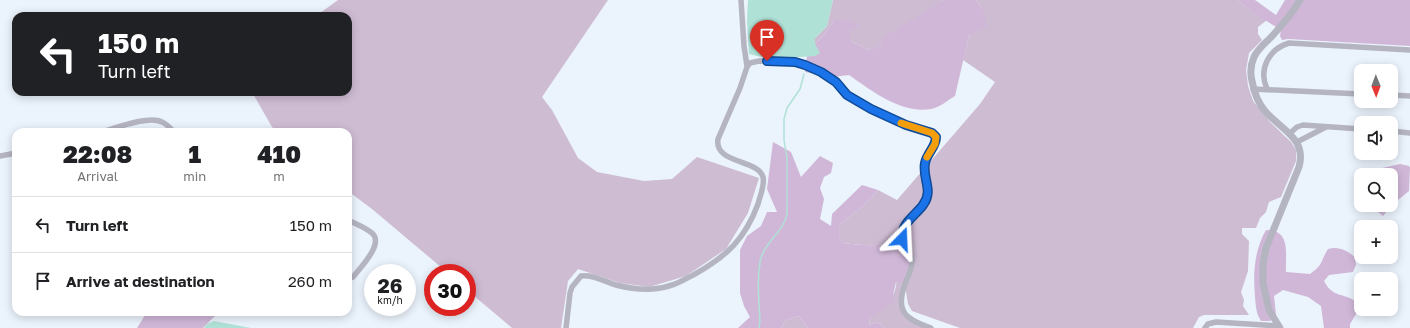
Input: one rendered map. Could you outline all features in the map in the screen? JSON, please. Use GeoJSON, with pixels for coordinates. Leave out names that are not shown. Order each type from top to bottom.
{"type":"FeatureCollection","features":[{"type":"Feature","properties":{"kind":"street"},"geometry":{"type":"LineString","coordinates":[[566,328],[570,293],[572,287],[581,276],[589,276],[629,288],[640,289],[667,287],[684,281],[718,260],[731,248],[747,228],[755,211],[761,192],[764,181],[763,176],[755,168],[732,159],[724,154],[718,147],[717,142],[740,88],[747,66],[741,0]]}},
{"type":"Feature","properties":{"kind":"street"},"geometry":{"type":"LineString","coordinates":[[1280,327],[1269,310],[1263,283],[1263,264],[1266,248],[1301,160],[1297,142],[1265,111],[1259,102],[1253,89],[1251,77],[1254,58],[1257,52],[1292,13],[1300,0]]}},
{"type":"Feature","properties":{"kind":"street"},"geometry":{"type":"LineString","coordinates":[[1267,89],[1263,72],[1267,61],[1280,46],[1289,43],[1410,50]]}},
{"type":"Feature","properties":{"kind":"street"},"geometry":{"type":"LineString","coordinates":[[747,66],[750,63],[759,61],[795,62],[805,65],[821,72],[836,82],[847,95],[871,109],[906,125],[932,133],[936,137],[935,144],[925,162],[924,172],[928,190],[927,198],[917,213],[907,223],[902,234],[902,239],[910,252],[912,261],[901,297],[901,304],[905,314],[908,317],[931,328]]}},
{"type":"Feature","properties":{"kind":"street"},"geometry":{"type":"LineString","coordinates":[[1253,89],[1354,94]]}},
{"type":"Feature","properties":{"kind":"street"},"geometry":{"type":"LineString","coordinates":[[1398,95],[1410,96]]}},
{"type":"Feature","properties":{"kind":"street"},"geometry":{"type":"LineString","coordinates":[[116,128],[138,122],[153,120],[162,122],[169,128]]}},
{"type":"Feature","properties":{"kind":"street"},"geometry":{"type":"LineString","coordinates":[[1289,134],[1297,127],[1303,125],[1354,129]]}},
{"type":"Feature","properties":{"kind":"street"},"geometry":{"type":"LineString","coordinates":[[1297,142],[1326,127]]}},
{"type":"Feature","properties":{"kind":"street"},"geometry":{"type":"LineString","coordinates":[[1398,132],[1410,133]]}},
{"type":"Feature","properties":{"kind":"street"},"geometry":{"type":"LineString","coordinates":[[0,156],[12,154]]}},
{"type":"Feature","properties":{"kind":"street"},"geometry":{"type":"LineString","coordinates":[[352,222],[374,235],[376,241],[375,248],[352,277]]}},
{"type":"Feature","properties":{"kind":"street"},"geometry":{"type":"LineString","coordinates":[[1205,328],[1208,324],[1216,322],[1280,327]]}},
{"type":"Feature","properties":{"kind":"shaded area"},"geometry":{"type":"Polygon","coordinates":[[[338,0],[608,0],[542,97],[552,110],[578,158],[597,172],[644,181],[672,179],[697,157],[759,178],[748,213],[726,249],[686,276],[649,287],[620,283],[578,269],[568,281],[561,328],[512,328],[476,298],[476,264],[437,264],[352,194],[352,128],[273,128],[254,96],[352,96],[352,12],[322,12],[338,0]]]}},
{"type":"Feature","properties":{"kind":"shaded area"},"geometry":{"type":"Polygon","coordinates":[[[748,0],[833,0],[827,26],[815,38],[815,44],[820,53],[815,56],[771,59],[749,54],[747,20],[748,0]]]}},
{"type":"Feature","properties":{"kind":"shaded area"},"geometry":{"type":"Polygon","coordinates":[[[833,0],[944,0],[883,44],[869,50],[852,42],[847,31],[859,25],[834,20],[825,34],[815,44],[815,38],[827,26],[833,0]]]}},
{"type":"Feature","properties":{"kind":"shaded area"},"geometry":{"type":"Polygon","coordinates":[[[944,0],[976,0],[982,8],[987,26],[969,35],[955,96],[940,106],[920,110],[909,108],[887,100],[849,75],[832,77],[805,72],[807,56],[815,56],[815,44],[825,34],[834,20],[850,20],[860,26],[848,31],[852,42],[869,50],[882,44],[882,38],[944,0]]]}},
{"type":"Feature","properties":{"kind":"shaded area"},"geometry":{"type":"Polygon","coordinates":[[[976,0],[1238,0],[1249,10],[1267,20],[1258,27],[1258,34],[1262,40],[1249,53],[1246,70],[1248,86],[1253,101],[1270,122],[1291,142],[1296,150],[1296,161],[1281,197],[1269,202],[1266,212],[1260,218],[1256,228],[1242,228],[1242,234],[1249,241],[1248,271],[1241,292],[1244,300],[1243,306],[1249,315],[1204,315],[1199,317],[1193,328],[960,328],[912,311],[908,304],[905,285],[901,297],[905,313],[931,328],[884,328],[878,322],[869,325],[870,316],[886,305],[895,290],[897,277],[895,242],[876,245],[843,243],[839,236],[839,225],[863,206],[878,190],[897,200],[980,104],[995,82],[963,60],[969,35],[982,8],[976,0]]]}},
{"type":"Feature","properties":{"kind":"shaded area"},"geometry":{"type":"Polygon","coordinates":[[[1238,0],[1255,0],[1276,15],[1285,0],[1410,0],[1410,46],[1288,39],[1282,40],[1280,36],[1281,30],[1249,10],[1238,0]]]}},
{"type":"Feature","properties":{"kind":"shaded area"},"geometry":{"type":"Polygon","coordinates":[[[773,142],[791,152],[801,177],[820,156],[833,163],[831,173],[824,177],[820,188],[824,199],[820,219],[831,226],[832,214],[862,185],[878,190],[863,206],[839,225],[839,236],[843,243],[849,244],[876,245],[895,242],[903,250],[909,263],[902,283],[896,282],[893,295],[896,301],[870,317],[869,325],[878,322],[884,328],[808,328],[799,316],[786,320],[781,328],[738,328],[750,317],[744,306],[740,293],[740,250],[747,236],[761,226],[767,212],[777,212],[767,189],[773,142]]]}},
{"type":"Feature","properties":{"kind":"shaded area"},"geometry":{"type":"Polygon","coordinates":[[[1400,164],[1409,166],[1410,168],[1409,191],[1398,200],[1398,168],[1382,168],[1400,164]]]}},
{"type":"Feature","properties":{"kind":"shaded area"},"geometry":{"type":"Polygon","coordinates":[[[1378,212],[1386,212],[1383,216],[1378,212]]]}},
{"type":"Feature","properties":{"kind":"shaded area"},"geometry":{"type":"Polygon","coordinates":[[[1266,230],[1274,231],[1280,234],[1286,251],[1286,272],[1310,274],[1320,265],[1328,249],[1332,248],[1343,250],[1354,256],[1354,264],[1356,265],[1353,272],[1329,275],[1324,281],[1335,293],[1354,301],[1355,316],[1350,324],[1350,328],[1324,328],[1321,306],[1308,297],[1283,290],[1274,296],[1276,315],[1270,321],[1261,321],[1256,307],[1254,271],[1262,238],[1266,230]]]}},
{"type":"Feature","properties":{"kind":"shaded area"},"geometry":{"type":"Polygon","coordinates":[[[144,316],[215,316],[203,328],[137,328],[144,316]]]}},
{"type":"Feature","properties":{"kind":"shaded area"},"geometry":{"type":"Polygon","coordinates":[[[799,316],[808,328],[781,328],[786,320],[799,316]]]}},
{"type":"Feature","properties":{"kind":"shaded area"},"geometry":{"type":"Polygon","coordinates":[[[214,321],[251,328],[204,328],[207,324],[214,321]]]}},
{"type":"Feature","properties":{"kind":"waterway"},"geometry":{"type":"LineString","coordinates":[[759,328],[758,282],[760,262],[765,249],[782,226],[787,214],[787,158],[784,140],[784,119],[787,108],[800,89],[804,74]]}},
{"type":"Feature","properties":{"kind":"slow traffic"},"geometry":{"type":"LineString","coordinates":[[901,123],[932,133],[936,137],[935,144],[927,157]]}},
{"type":"Feature","properties":{"kind":"route"},"geometry":{"type":"LineString","coordinates":[[767,61],[795,62],[821,72],[836,82],[847,95],[854,100],[906,125],[932,133],[936,137],[935,144],[925,162],[924,172],[928,190],[927,198],[917,213],[903,229],[902,239]]}}]}
